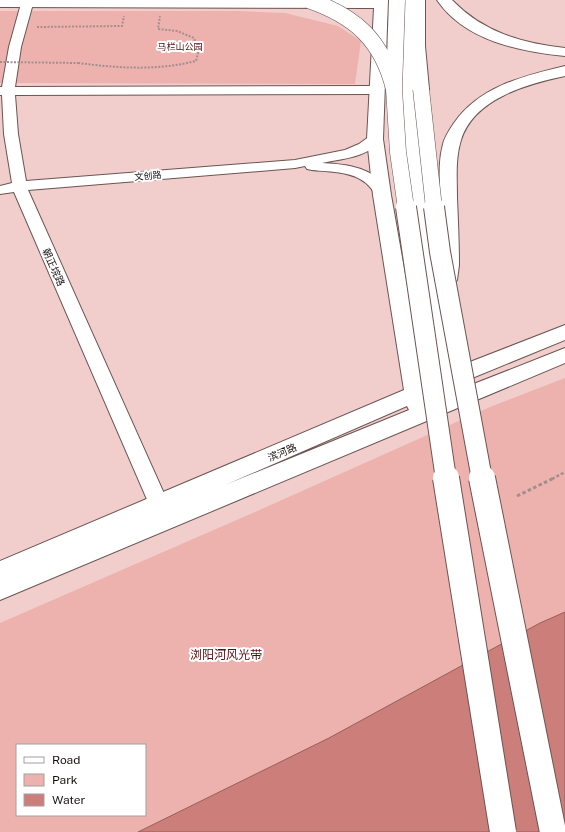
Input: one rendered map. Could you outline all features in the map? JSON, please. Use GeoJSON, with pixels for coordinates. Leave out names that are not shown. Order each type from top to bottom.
{"type":"FeatureCollection","features":[{"type":"Feature","properties":{"kind":"main road"},"geometry":{"type":"LineString","coordinates":[[308,0],[328,6],[358,25],[374,45],[386,65],[386,90],[398,152],[457,552],[504,832]]}},
{"type":"Feature","properties":{"kind":"main road"},"geometry":{"type":"LineString","coordinates":[[409,0],[407,93],[415,184],[451,391]]}},
{"type":"Feature","properties":{"kind":"main road"},"geometry":{"type":"LineString","coordinates":[[418,0],[418,46],[421,89],[432,189],[446,284],[493,538],[553,832]]}},
{"type":"Feature","properties":{"kind":"main road"},"geometry":{"type":"LineString","coordinates":[[444,0],[454,12],[472,26],[491,37],[535,48],[565,52]]}},
{"type":"Feature","properties":{"kind":"main road"},"geometry":{"type":"LineString","coordinates":[[0,3],[27,1],[162,4],[386,1],[386,90],[375,139],[382,195],[418,405]]}},
{"type":"Feature","properties":{"kind":"main road"},"geometry":{"type":"LineString","coordinates":[[446,284],[450,265],[448,168],[450,151],[455,133],[468,115],[481,102],[501,91],[524,82],[565,71]]}},
{"type":"Feature","properties":{"kind":"main road","name":"滨河路"},"geometry":{"type":"LineString","coordinates":[[0,572],[162,512],[451,391],[565,332]]}},
{"type":"Feature","properties":{"kind":"main road","name":"滨河路"},"geometry":{"type":"LineString","coordinates":[[451,391],[565,355]]}},
{"type":"Feature","properties":{"kind":"main road","name":"滨河路"},"geometry":{"type":"LineString","coordinates":[[0,589],[162,512]]}},
{"type":"Feature","properties":{"kind":"street","name":"朝正垸路"},"geometry":{"type":"LineString","coordinates":[[27,1],[4,91],[20,186],[162,512]]}},
{"type":"Feature","properties":{"kind":"street"},"geometry":{"type":"LineString","coordinates":[[4,91],[386,90]]}},
{"type":"Feature","properties":{"kind":"street","name":"文创路"},"geometry":{"type":"LineString","coordinates":[[0,190],[20,186],[295,164],[349,153],[364,147],[375,139]]}},
{"type":"Feature","properties":{"kind":"street","name":"文创路"},"geometry":{"type":"LineString","coordinates":[[295,164],[345,170],[361,175],[373,182],[382,195]]}},
{"type":"Feature","properties":{"kind":"path"},"geometry":{"type":"LineString","coordinates":[[0,62],[78,63],[153,69],[176,67],[196,61],[199,49],[194,38],[177,31],[158,29],[162,4]]}},
{"type":"Feature","properties":{"kind":"path"},"geometry":{"type":"LineString","coordinates":[[21,27],[122,26],[124,14]]}},
{"type":"Feature","properties":{"kind":"path"},"geometry":{"type":"LineString","coordinates":[[517,496],[565,472]]}},
{"type":"Feature","properties":{"kind":"shaded area"},"geometry":{"type":"Polygon","coordinates":[[[0,0],[565,0],[565,612],[138,832],[0,832],[0,0]]]}},
{"type":"Feature","properties":{"kind":"green space","name":"马栏山公园"},"geometry":{"type":"Polygon","coordinates":[[[0,11],[238,11],[285,13],[338,26],[361,41],[355,84],[0,83],[0,11]]]}},
{"type":"Feature","properties":{"kind":"green space","name":"浏阳河风光带"},"geometry":{"type":"Polygon","coordinates":[[[565,378],[565,612],[540,623],[329,738],[138,832],[0,832],[0,623],[255,512],[490,407],[565,378]]]}},
{"type":"Feature","properties":{"kind":"water"},"geometry":{"type":"Polygon","coordinates":[[[565,612],[565,832],[138,832],[329,738],[540,623],[565,612]]]}}]}
